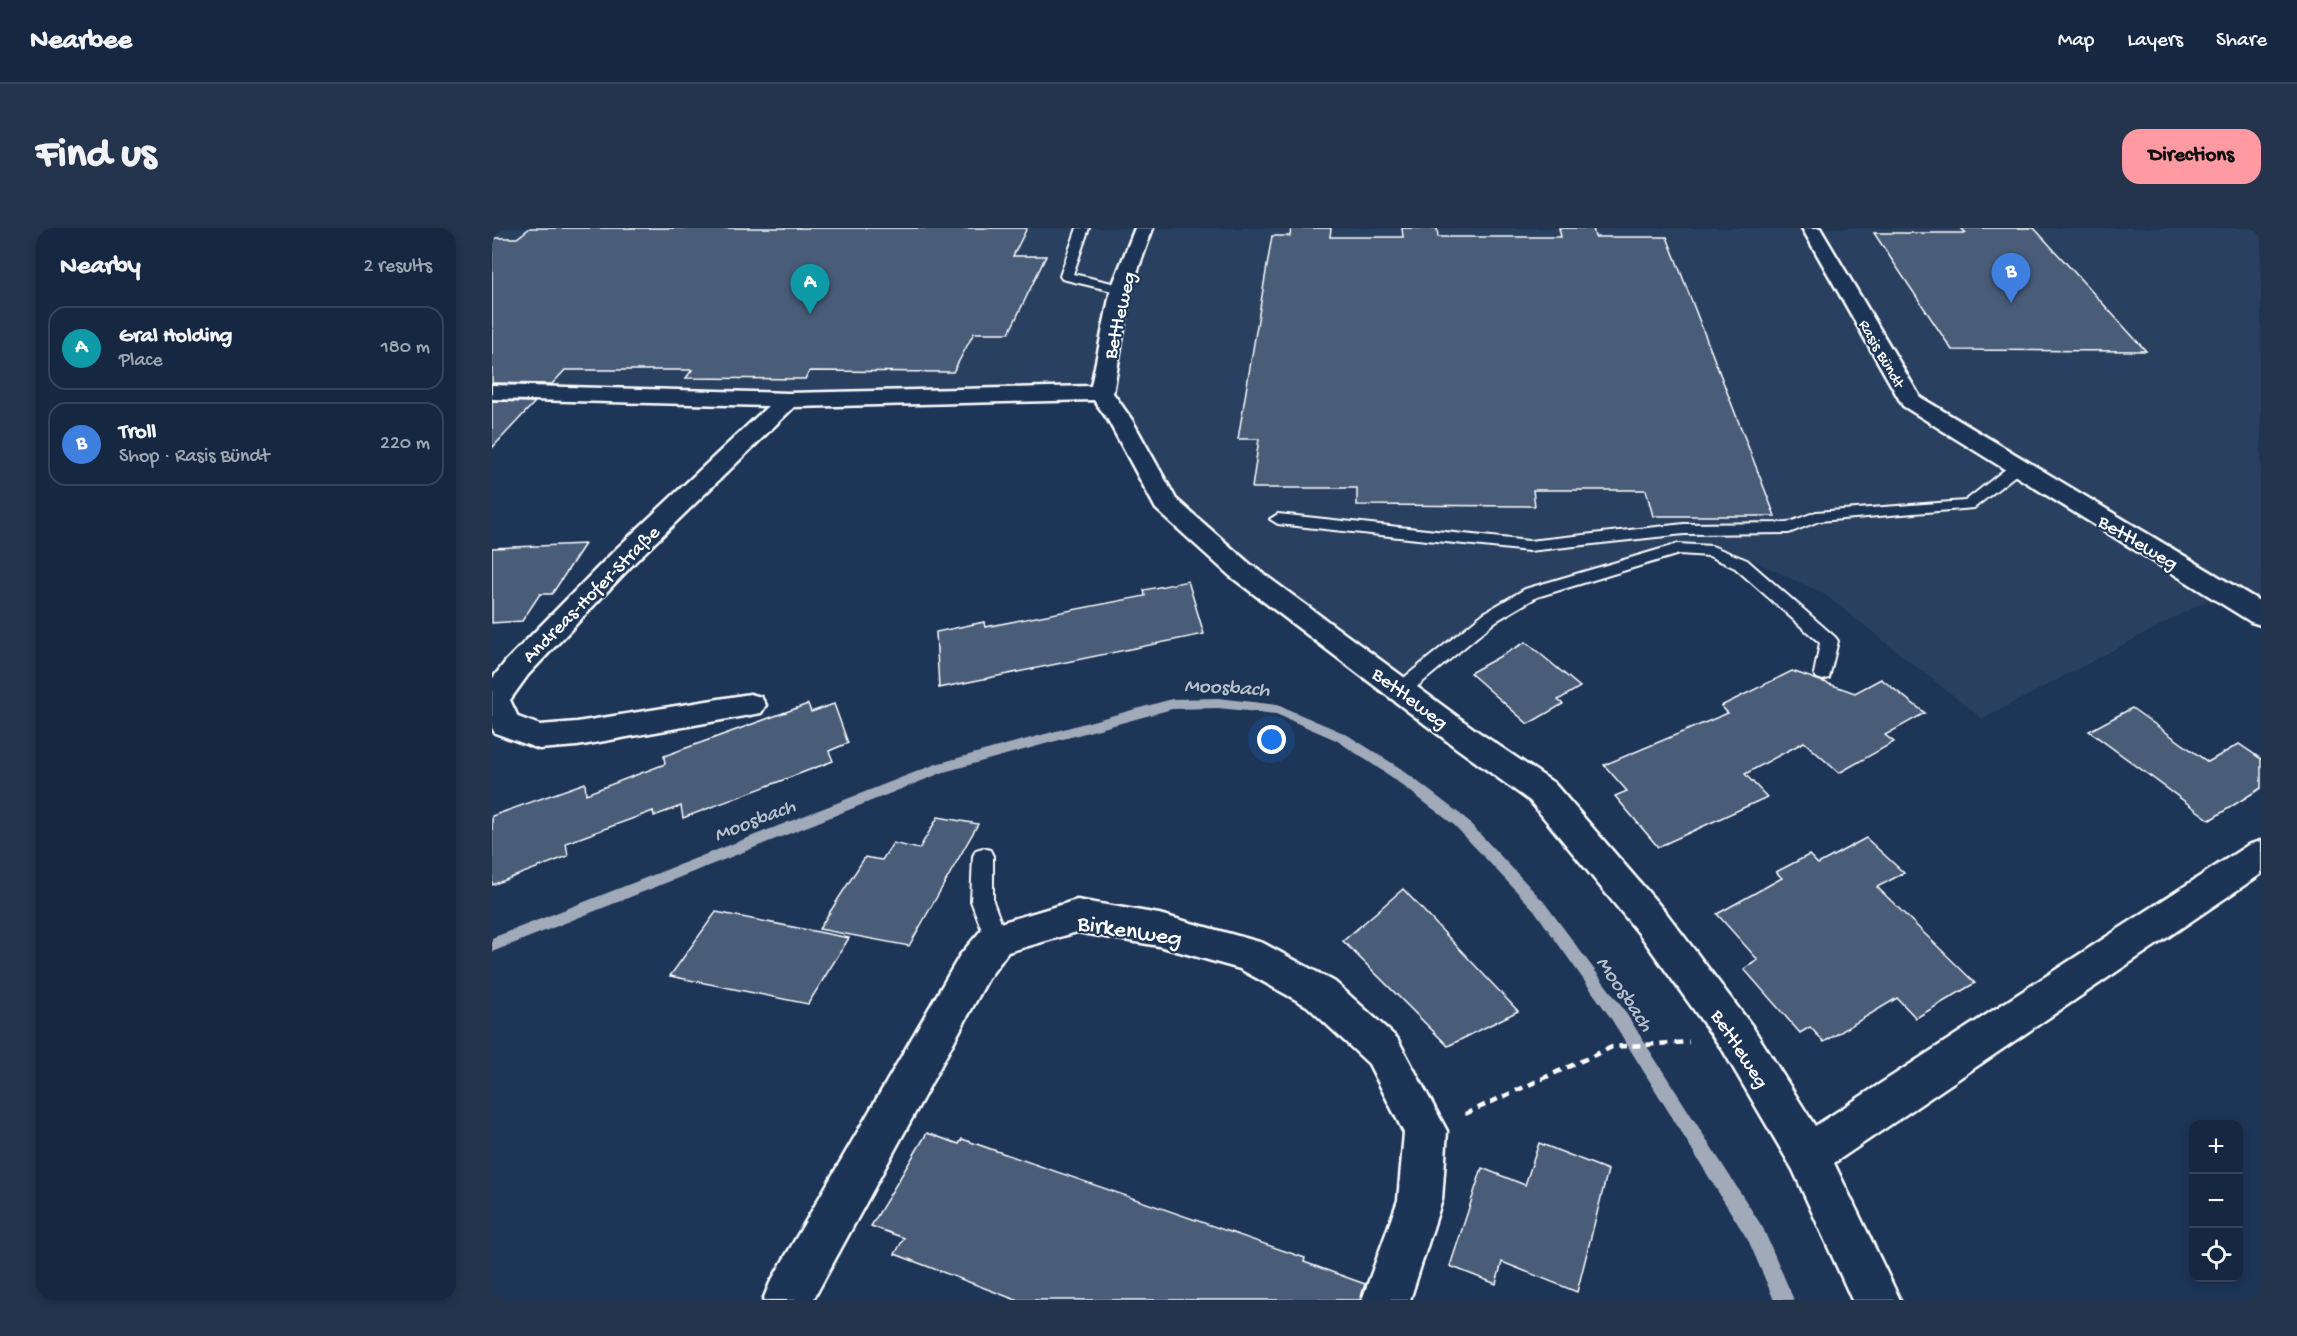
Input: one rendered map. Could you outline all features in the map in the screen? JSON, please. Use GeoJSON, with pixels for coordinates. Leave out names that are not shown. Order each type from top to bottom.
{"type":"FeatureCollection","features":[{"type":"Feature","properties":{"kind":"street","name":"Bettleweg"},"geometry":{"type":"LineString","coordinates":[[1144,228],[1121,289],[1101,393],[1120,420],[1165,503],[1240,570],[1542,792],[1684,962],[1738,1039],[1808,1155],[1876,1300]]}},
{"type":"Feature","properties":{"kind":"street","name":"Rasis Bündt"},"geometry":{"type":"LineString","coordinates":[[1811,228],[1911,401],[2017,467]]}},
{"type":"Feature","properties":{"kind":"street"},"geometry":{"type":"LineString","coordinates":[[492,392],[788,400],[1101,393]]}},
{"type":"Feature","properties":{"kind":"street","name":"Andreas-Hofer-Straße"},"geometry":{"type":"LineString","coordinates":[[750,705],[577,734],[539,737],[506,725],[494,699],[517,668],[626,555],[788,400]]}},
{"type":"Feature","properties":{"kind":"street","name":"Bettleweg"},"geometry":{"type":"LineString","coordinates":[[2017,467],[2261,615]]}},
{"type":"Feature","properties":{"kind":"street"},"geometry":{"type":"LineString","coordinates":[[1808,1155],[2261,855]]}},
{"type":"Feature","properties":{"kind":"street","name":"Birkenweg"},"geometry":{"type":"LineString","coordinates":[[996,939],[1077,916],[1159,930],[1250,955],[1321,994],[1383,1051],[1426,1131]]}},
{"type":"Feature","properties":{"kind":"street"},"geometry":{"type":"LineString","coordinates":[[787,1300],[974,967],[996,939]]}},
{"type":"Feature","properties":{"kind":"street"},"geometry":{"type":"LineString","coordinates":[[1386,1300],[1420,1200],[1426,1131]]}},
{"type":"Feature","properties":{"kind":"lane"},"geometry":{"type":"LineString","coordinates":[[1083,228],[1065,276],[1121,289]]}},
{"type":"Feature","properties":{"kind":"lane"},"geometry":{"type":"LineString","coordinates":[[1278,519],[1529,546],[1684,529],[1789,528],[1816,517],[1969,505],[2017,467]]}},
{"type":"Feature","properties":{"kind":"lane"},"geometry":{"type":"LineString","coordinates":[[1401,690],[1490,617],[1531,593],[1678,549],[1712,551],[1742,564],[1829,641],[1823,674]]}},
{"type":"Feature","properties":{"kind":"lane"},"geometry":{"type":"LineString","coordinates":[[983,856],[982,901],[996,939]]}},
{"type":"Feature","properties":{"kind":"path"},"geometry":{"type":"LineString","coordinates":[[1426,1131],[1612,1047],[1664,1044]]}},
{"type":"Feature","properties":{"kind":"shaded area"},"geometry":{"type":"Polygon","coordinates":[[[492,228],[2261,228],[2261,615],[2223,592],[1983,719],[1824,594],[1746,557],[1678,549],[1531,593],[1401,690],[1165,503],[1101,393],[948,398],[492,392],[492,228]]]}},
{"type":"Feature","properties":{"kind":"building"},"geometry":{"type":"Polygon","coordinates":[[[530,228],[1027,228],[1013,256],[1046,256],[1009,333],[974,333],[953,372],[810,371],[805,379],[686,378],[692,370],[565,370],[552,384],[492,383],[492,238],[517,238],[530,228]]]}},
{"type":"Feature","properties":{"kind":"building"},"geometry":{"type":"Polygon","coordinates":[[[1291,228],[1331,228],[1330,237],[1403,237],[1402,228],[1437,228],[1438,237],[1561,237],[1559,228],[1593,228],[1595,237],[1667,237],[1775,516],[1653,516],[1646,490],[1533,490],[1535,506],[1357,505],[1357,488],[1252,488],[1259,439],[1238,439],[1272,236],[1290,236],[1291,228]]]}},
{"type":"Feature","properties":{"kind":"building"},"geometry":{"type":"Polygon","coordinates":[[[1961,228],[2034,228],[2146,351],[1952,350],[1874,233],[1966,233],[1961,228]]]}},
{"type":"Feature","properties":{"kind":"building"},"geometry":{"type":"Polygon","coordinates":[[[492,401],[535,402],[492,448],[492,401]]]}},
{"type":"Feature","properties":{"kind":"building"},"geometry":{"type":"Polygon","coordinates":[[[585,544],[552,594],[540,594],[522,621],[492,623],[492,548],[585,544]]]}},
{"type":"Feature","properties":{"kind":"building"},"geometry":{"type":"Polygon","coordinates":[[[1188,581],[1204,634],[939,688],[936,632],[984,622],[985,627],[1145,596],[1144,590],[1188,581]]]}},
{"type":"Feature","properties":{"kind":"building"},"geometry":{"type":"Polygon","coordinates":[[[1526,642],[1580,687],[1558,700],[1563,704],[1528,724],[1470,673],[1526,642]]]}},
{"type":"Feature","properties":{"kind":"building"},"geometry":{"type":"Polygon","coordinates":[[[1792,671],[1855,693],[1881,679],[1925,713],[1885,735],[1894,742],[1839,773],[1804,742],[1745,774],[1767,797],[1658,847],[1615,796],[1627,791],[1604,765],[1728,713],[1721,706],[1792,671]]]}},
{"type":"Feature","properties":{"kind":"building"},"geometry":{"type":"Polygon","coordinates":[[[808,704],[811,712],[834,704],[848,743],[829,751],[833,761],[683,818],[681,806],[654,816],[653,811],[566,843],[568,856],[492,885],[492,816],[585,783],[586,794],[665,764],[664,756],[808,704]]]}},
{"type":"Feature","properties":{"kind":"building"},"geometry":{"type":"Polygon","coordinates":[[[2132,708],[2208,762],[2239,744],[2261,759],[2261,788],[2210,820],[2089,731],[2132,708]]]}},
{"type":"Feature","properties":{"kind":"building"},"geometry":{"type":"Polygon","coordinates":[[[938,817],[978,824],[909,946],[819,929],[865,857],[882,860],[893,843],[919,849],[938,817]]]}},
{"type":"Feature","properties":{"kind":"building"},"geometry":{"type":"Polygon","coordinates":[[[1866,838],[1904,873],[1877,887],[1975,983],[1916,1018],[1897,998],[1824,1042],[1810,1027],[1800,1033],[1744,969],[1758,960],[1717,914],[1782,878],[1776,872],[1809,855],[1818,864],[1866,838]]]}},
{"type":"Feature","properties":{"kind":"building"},"geometry":{"type":"Polygon","coordinates":[[[1403,889],[1518,1011],[1448,1046],[1343,941],[1403,889]]]}},
{"type":"Feature","properties":{"kind":"building"},"geometry":{"type":"Polygon","coordinates":[[[716,912],[849,938],[808,1004],[670,976],[716,912]]]}},
{"type":"Feature","properties":{"kind":"building"},"geometry":{"type":"Polygon","coordinates":[[[927,1133],[959,1144],[962,1139],[1305,1258],[1304,1262],[1365,1284],[1360,1300],[1016,1300],[895,1254],[904,1238],[871,1226],[927,1133]]]}},
{"type":"Feature","properties":{"kind":"building"},"geometry":{"type":"Polygon","coordinates":[[[1539,1143],[1608,1170],[1577,1292],[1502,1262],[1496,1284],[1450,1266],[1482,1168],[1525,1185],[1539,1143]]]}},
{"type":"Feature","properties":{"kind":"waterway","name":"Moosbach"},"geometry":{"type":"LineString","coordinates":[[492,945],[941,768],[1172,704],[1218,703],[1278,710],[1341,737],[1395,772],[1459,821],[1539,906],[1616,1012],[1756,1235],[1784,1300]]}},
{"type":"Feature","properties":{"kind":"place","name":"Troll"},"geometry":{"type":"Point","coordinates":[2011,303]}},
{"type":"Feature","properties":{"kind":"place","name":"Gral Holding"},"geometry":{"type":"Point","coordinates":[810,314]}}]}
